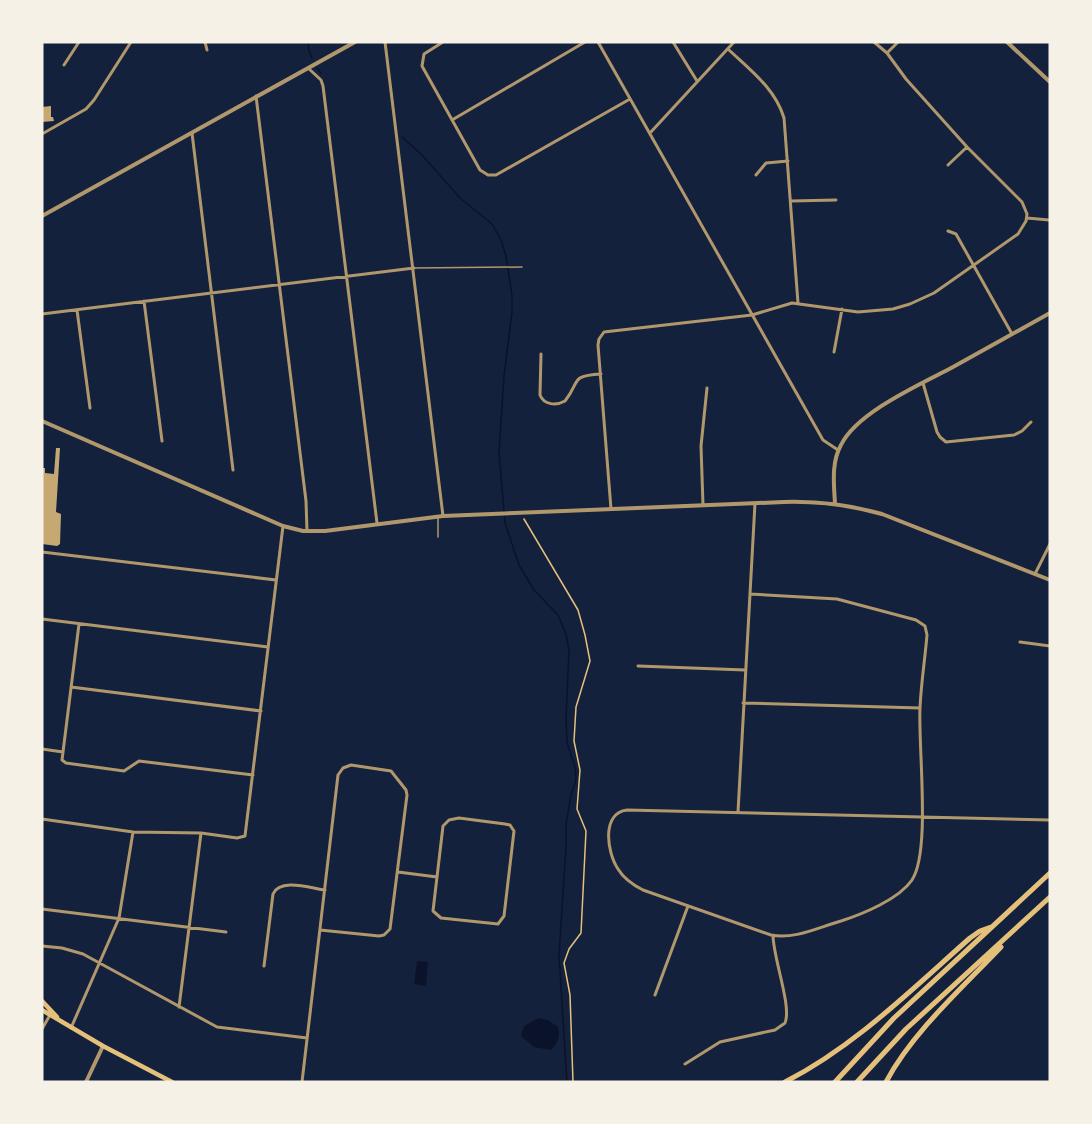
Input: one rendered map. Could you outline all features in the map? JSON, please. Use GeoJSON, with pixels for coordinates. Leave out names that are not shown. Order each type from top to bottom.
{"type":"FeatureCollection","features":[{"type":"Feature","properties":{"kind":"highway"},"geometry":{"type":"LineString","coordinates":[[835,1082],[894,1018],[1050,873]]}},
{"type":"Feature","properties":{"kind":"highway"},"geometry":{"type":"LineString","coordinates":[[857,1082],[914,1022],[1050,897]]}},
{"type":"Feature","properties":{"kind":"highway"},"geometry":{"type":"LineString","coordinates":[[886,1082],[910,1045],[1024,921]]}},
{"type":"Feature","properties":{"kind":"highway"},"geometry":{"type":"LineString","coordinates":[[785,1082],[836,1053],[970,938],[992,927]]}},
{"type":"Feature","properties":{"kind":"main road"},"geometry":{"type":"LineString","coordinates":[[42,1001],[59,1020]]}},
{"type":"Feature","properties":{"kind":"main road"},"geometry":{"type":"LineString","coordinates":[[42,1010],[103,1046],[172,1082]]}},
{"type":"Feature","properties":{"kind":"street"},"geometry":{"type":"LineString","coordinates":[[64,65],[79,42]]}},
{"type":"Feature","properties":{"kind":"street"},"geometry":{"type":"LineString","coordinates":[[42,134],[86,109],[131,42]]}},
{"type":"Feature","properties":{"kind":"street"},"geometry":{"type":"LineString","coordinates":[[205,42],[207,50]]}},
{"type":"Feature","properties":{"kind":"street"},"geometry":{"type":"LineString","coordinates":[[42,216],[355,42]]}},
{"type":"Feature","properties":{"kind":"street"},"geometry":{"type":"LineString","coordinates":[[385,42],[414,268],[441,517]]}},
{"type":"Feature","properties":{"kind":"street"},"geometry":{"type":"LineString","coordinates":[[443,42],[426,52],[421,63],[480,170],[485,174],[494,176],[630,99]]}},
{"type":"Feature","properties":{"kind":"street"},"geometry":{"type":"LineString","coordinates":[[452,120],[585,42]]}},
{"type":"Feature","properties":{"kind":"street"},"geometry":{"type":"LineString","coordinates":[[598,42],[823,440],[838,450]]}},
{"type":"Feature","properties":{"kind":"street"},"geometry":{"type":"LineString","coordinates":[[673,42],[697,81]]}},
{"type":"Feature","properties":{"kind":"street"},"geometry":{"type":"LineString","coordinates":[[650,133],[734,42]]}},
{"type":"Feature","properties":{"kind":"street"},"geometry":{"type":"LineString","coordinates":[[611,509],[598,345],[601,335],[609,330],[752,315],[792,303],[876,312],[910,304],[934,293],[1018,234],[1026,218],[1022,202],[967,147],[906,79],[887,53],[874,42]]}},
{"type":"Feature","properties":{"kind":"street"},"geometry":{"type":"LineString","coordinates":[[887,53],[898,42]]}},
{"type":"Feature","properties":{"kind":"street"},"geometry":{"type":"LineString","coordinates":[[1006,42],[1050,82]]}},
{"type":"Feature","properties":{"kind":"street"},"geometry":{"type":"LineString","coordinates":[[728,49],[765,84],[779,104],[785,126],[798,303]]}},
{"type":"Feature","properties":{"kind":"street"},"geometry":{"type":"LineString","coordinates":[[308,68],[321,80],[323,86],[377,523]]}},
{"type":"Feature","properties":{"kind":"street"},"geometry":{"type":"LineString","coordinates":[[256,96],[306,501],[307,531]]}},
{"type":"Feature","properties":{"kind":"street"},"geometry":{"type":"LineString","coordinates":[[192,132],[233,470]]}},
{"type":"Feature","properties":{"kind":"street"},"geometry":{"type":"LineString","coordinates":[[948,165],[967,147]]}},
{"type":"Feature","properties":{"kind":"street"},"geometry":{"type":"LineString","coordinates":[[756,175],[766,163],[788,161]]}},
{"type":"Feature","properties":{"kind":"street"},"geometry":{"type":"LineString","coordinates":[[791,201],[836,200]]}},
{"type":"Feature","properties":{"kind":"street"},"geometry":{"type":"LineString","coordinates":[[1026,218],[1049,220]]}},
{"type":"Feature","properties":{"kind":"street"},"geometry":{"type":"LineString","coordinates":[[948,231],[956,234],[1012,334]]}},
{"type":"Feature","properties":{"kind":"street"},"geometry":{"type":"LineString","coordinates":[[42,314],[414,268]]}},
{"type":"Feature","properties":{"kind":"street"},"geometry":{"type":"LineString","coordinates":[[144,301],[162,441]]}},
{"type":"Feature","properties":{"kind":"street"},"geometry":{"type":"LineString","coordinates":[[834,352],[842,309]]}},
{"type":"Feature","properties":{"kind":"street"},"geometry":{"type":"LineString","coordinates":[[77,310],[90,408]]}},
{"type":"Feature","properties":{"kind":"street"},"geometry":{"type":"LineString","coordinates":[[835,504],[834,468],[838,450],[853,428],[863,419],[1050,313]]}},
{"type":"Feature","properties":{"kind":"street"},"geometry":{"type":"LineString","coordinates":[[541,354],[540,395],[543,401],[548,403],[565,402],[575,383],[582,376],[601,374]]}},
{"type":"Feature","properties":{"kind":"street"},"geometry":{"type":"LineString","coordinates":[[924,383],[938,435],[946,442],[1014,435],[1025,429],[1031,422]]}},
{"type":"Feature","properties":{"kind":"street"},"geometry":{"type":"LineString","coordinates":[[703,505],[701,446],[707,388]]}},
{"type":"Feature","properties":{"kind":"street"},"geometry":{"type":"LineString","coordinates":[[42,421],[283,526],[307,531],[441,517],[798,501],[835,504],[891,517],[1050,580]]}},
{"type":"Feature","properties":{"kind":"street"},"geometry":{"type":"LineString","coordinates":[[738,812],[755,503]]}},
{"type":"Feature","properties":{"kind":"street"},"geometry":{"type":"LineString","coordinates":[[42,819],[134,832],[201,833],[241,838],[246,834],[283,526]]}},
{"type":"Feature","properties":{"kind":"street"},"geometry":{"type":"LineString","coordinates":[[1035,574],[1050,544]]}},
{"type":"Feature","properties":{"kind":"street"},"geometry":{"type":"LineString","coordinates":[[42,552],[276,580]]}},
{"type":"Feature","properties":{"kind":"street"},"geometry":{"type":"LineString","coordinates":[[750,594],[837,599],[919,621],[926,629],[920,708],[921,816],[919,862],[911,881],[902,892],[850,918],[793,935],[773,935],[637,887],[626,880],[618,870],[610,847],[610,824],[616,814],[627,810],[921,816],[1050,820]]}},
{"type":"Feature","properties":{"kind":"street"},"geometry":{"type":"LineString","coordinates":[[42,619],[268,647]]}},
{"type":"Feature","properties":{"kind":"street"},"geometry":{"type":"LineString","coordinates":[[79,624],[62,760],[66,763],[124,771],[139,761],[253,775]]}},
{"type":"Feature","properties":{"kind":"street"},"geometry":{"type":"LineString","coordinates":[[1020,642],[1050,646]]}},
{"type":"Feature","properties":{"kind":"street"},"geometry":{"type":"LineString","coordinates":[[638,666],[745,670]]}},
{"type":"Feature","properties":{"kind":"street"},"geometry":{"type":"LineString","coordinates":[[71,687],[261,711]]}},
{"type":"Feature","properties":{"kind":"street"},"geometry":{"type":"LineString","coordinates":[[743,703],[920,708]]}},
{"type":"Feature","properties":{"kind":"street"},"geometry":{"type":"LineString","coordinates":[[42,749],[63,752]]}},
{"type":"Feature","properties":{"kind":"street"},"geometry":{"type":"LineString","coordinates":[[302,1082],[338,775],[343,768],[351,765],[394,773],[407,795],[390,929],[384,935],[379,936],[320,930]]}},
{"type":"Feature","properties":{"kind":"street"},"geometry":{"type":"LineString","coordinates":[[459,818],[505,824],[512,828],[515,836],[504,916],[498,924],[437,916],[433,911],[437,877],[443,826],[449,820],[459,818]]}},
{"type":"Feature","properties":{"kind":"street"},"geometry":{"type":"LineString","coordinates":[[71,1028],[119,918],[134,832]]}},
{"type":"Feature","properties":{"kind":"street"},"geometry":{"type":"LineString","coordinates":[[179,1007],[201,833]]}},
{"type":"Feature","properties":{"kind":"street"},"geometry":{"type":"LineString","coordinates":[[398,872],[437,877]]}},
{"type":"Feature","properties":{"kind":"street"},"geometry":{"type":"LineString","coordinates":[[264,966],[273,894],[276,889],[283,885],[325,890]]}},
{"type":"Feature","properties":{"kind":"street"},"geometry":{"type":"LineString","coordinates":[[654,995],[688,906]]}},
{"type":"Feature","properties":{"kind":"street"},"geometry":{"type":"LineString","coordinates":[[42,909],[226,932]]}},
{"type":"Feature","properties":{"kind":"street"},"geometry":{"type":"LineString","coordinates":[[685,1064],[720,1042],[774,1030],[785,1023],[787,1012],[773,947],[773,935]]}},
{"type":"Feature","properties":{"kind":"street"},"geometry":{"type":"LineString","coordinates":[[42,946],[74,951],[222,1029],[307,1038]]}},
{"type":"Feature","properties":{"kind":"street"},"geometry":{"type":"LineString","coordinates":[[42,1029],[50,1015]]}},
{"type":"Feature","properties":{"kind":"street"},"geometry":{"type":"LineString","coordinates":[[86,1082],[103,1046]]}},
{"type":"Feature","properties":{"kind":"lane"},"geometry":{"type":"LineString","coordinates":[[414,268],[522,267]]}},
{"type":"Feature","properties":{"kind":"lane"},"geometry":{"type":"LineString","coordinates":[[438,537],[441,517]]}},
{"type":"Feature","properties":{"kind":"path"},"geometry":{"type":"LineString","coordinates":[[521,513],[538,546],[578,610],[590,661],[576,707],[574,741],[580,770],[577,809],[586,831],[581,933],[569,949],[564,963],[570,995],[573,1082]]}},
{"type":"Feature","properties":{"kind":"water"},"geometry":{"type":"Polygon","coordinates":[[[417,961],[428,962],[426,986],[414,984],[417,961]]]}},
{"type":"Feature","properties":{"kind":"water"},"geometry":{"type":"Polygon","coordinates":[[[539,1018],[548,1020],[558,1027],[558,1040],[551,1050],[534,1047],[521,1036],[524,1026],[539,1018]]]}},
{"type":"Feature","properties":{"kind":"building"},"geometry":{"type":"Polygon","coordinates":[[[51,106],[51,117],[54,121],[42,122],[42,107],[51,106]]]}},
{"type":"Feature","properties":{"kind":"building"},"geometry":{"type":"Polygon","coordinates":[[[56,448],[60,448],[56,512],[61,514],[60,544],[57,546],[42,544],[42,468],[45,468],[45,473],[54,474],[56,448]]]}},
{"type":"Feature","properties":{"kind":"waterway"},"geometry":{"type":"LineString","coordinates":[[308,42],[312,58]]}},
{"type":"Feature","properties":{"kind":"waterway"},"geometry":{"type":"LineString","coordinates":[[317,68],[321,73]]}},
{"type":"Feature","properties":{"kind":"waterway"},"geometry":{"type":"LineString","coordinates":[[402,137],[422,155],[461,199],[492,224],[501,240],[506,256],[512,312],[504,376],[499,452],[505,523],[519,565],[534,590],[558,615],[566,634],[569,650],[567,743],[575,767],[576,780],[566,824],[559,955],[567,1082]]}}]}
